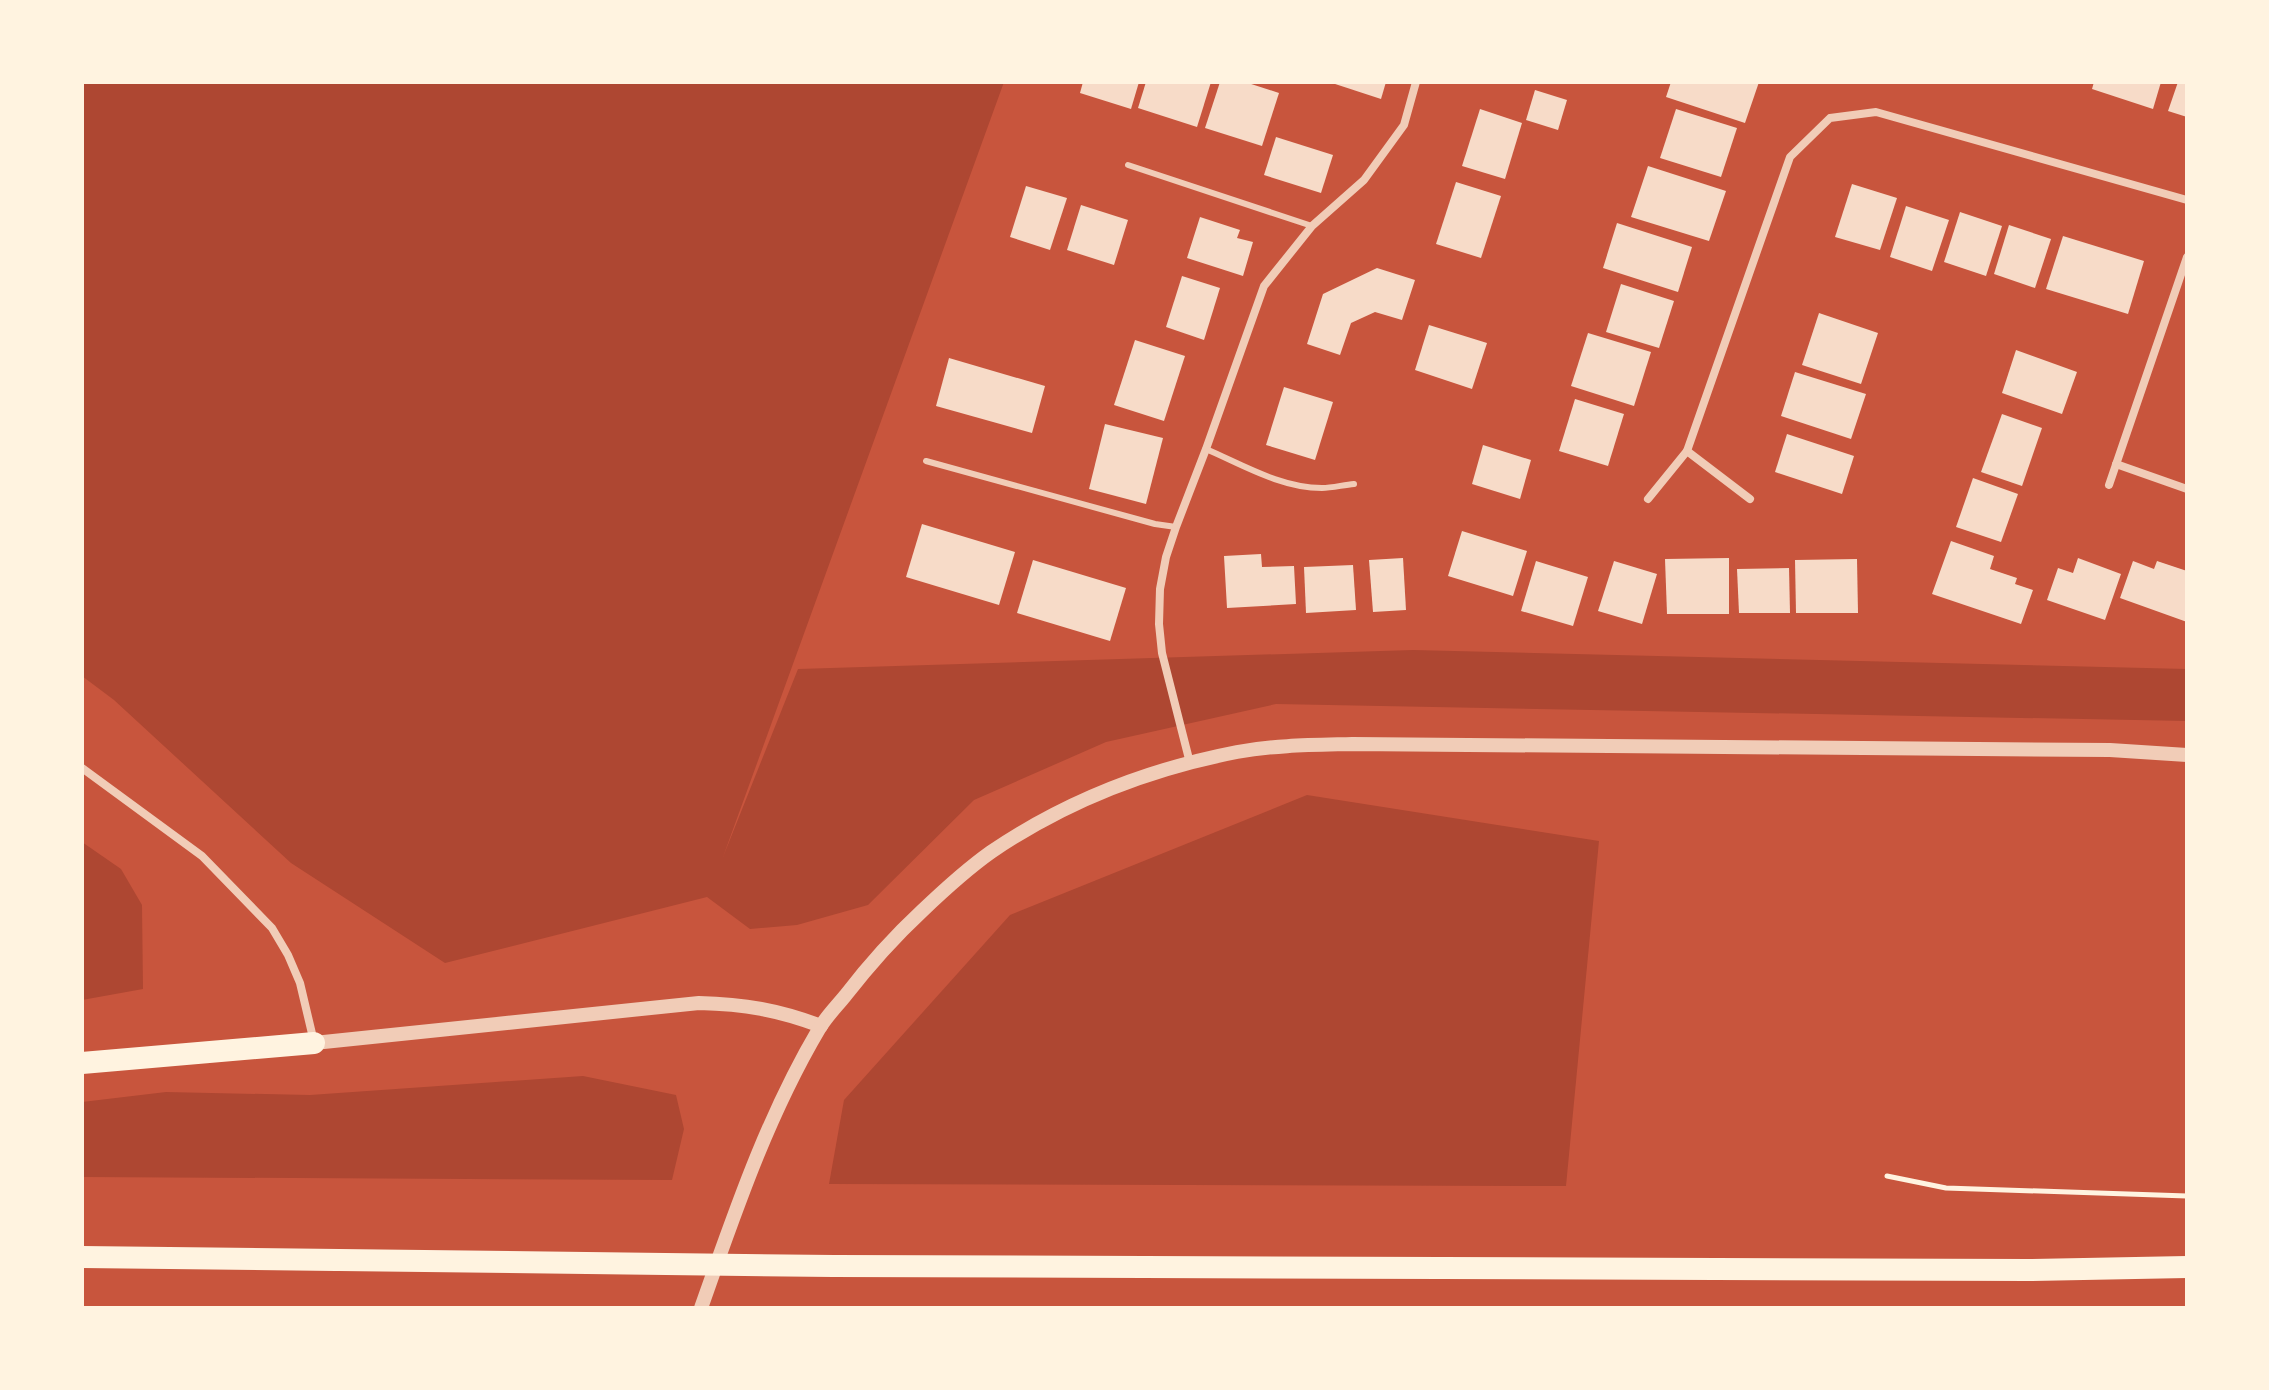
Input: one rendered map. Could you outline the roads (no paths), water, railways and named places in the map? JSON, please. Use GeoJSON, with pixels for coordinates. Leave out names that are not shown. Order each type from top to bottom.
{"type":"FeatureCollection","features":[{"type":"Feature","properties":{"kind":"highway"},"geometry":{"type":"LineString","coordinates":[[82,1063],[314,1043]]}},
{"type":"Feature","properties":{"kind":"highway"},"geometry":{"type":"LineString","coordinates":[[82,1257],[834,1266],[1952,1270],[2187,1267]]}},
{"type":"Feature","properties":{"kind":"street"},"geometry":{"type":"LineString","coordinates":[[1190,763],[1165,666],[1159,624],[1160,589],[1166,557],[1264,286],[1312,226],[1364,180],[1404,125],[1416,82]]}},
{"type":"Feature","properties":{"kind":"street"},"geometry":{"type":"LineString","coordinates":[[1648,499],[1687,451],[1790,157],[1830,118],[1876,112],[2187,200]]}},
{"type":"Feature","properties":{"kind":"street"},"geometry":{"type":"LineString","coordinates":[[2109,485],[2187,257]]}},
{"type":"Feature","properties":{"kind":"street"},"geometry":{"type":"LineString","coordinates":[[1687,451],[1750,499]]}},
{"type":"Feature","properties":{"kind":"street"},"geometry":{"type":"LineString","coordinates":[[2116,464],[2187,489]]}},
{"type":"Feature","properties":{"kind":"street"},"geometry":{"type":"LineString","coordinates":[[701,1308],[772,1118],[821,1026],[892,938],[990,853],[1081,800],[1137,777],[1238,752],[1290,745],[2110,750],[2187,755]]}},
{"type":"Feature","properties":{"kind":"street"},"geometry":{"type":"LineString","coordinates":[[82,768],[202,856],[272,928],[300,983],[314,1043],[699,1003],[733,1003],[769,1008],[821,1026]]}},
{"type":"Feature","properties":{"kind":"lane"},"geometry":{"type":"LineString","coordinates":[[1128,165],[1312,226]]}},
{"type":"Feature","properties":{"kind":"lane"},"geometry":{"type":"LineString","coordinates":[[1206,449],[1273,479],[1298,486],[1323,488],[1354,484]]}},
{"type":"Feature","properties":{"kind":"lane"},"geometry":{"type":"LineString","coordinates":[[926,461],[1139,520],[1176,527]]}}]}
